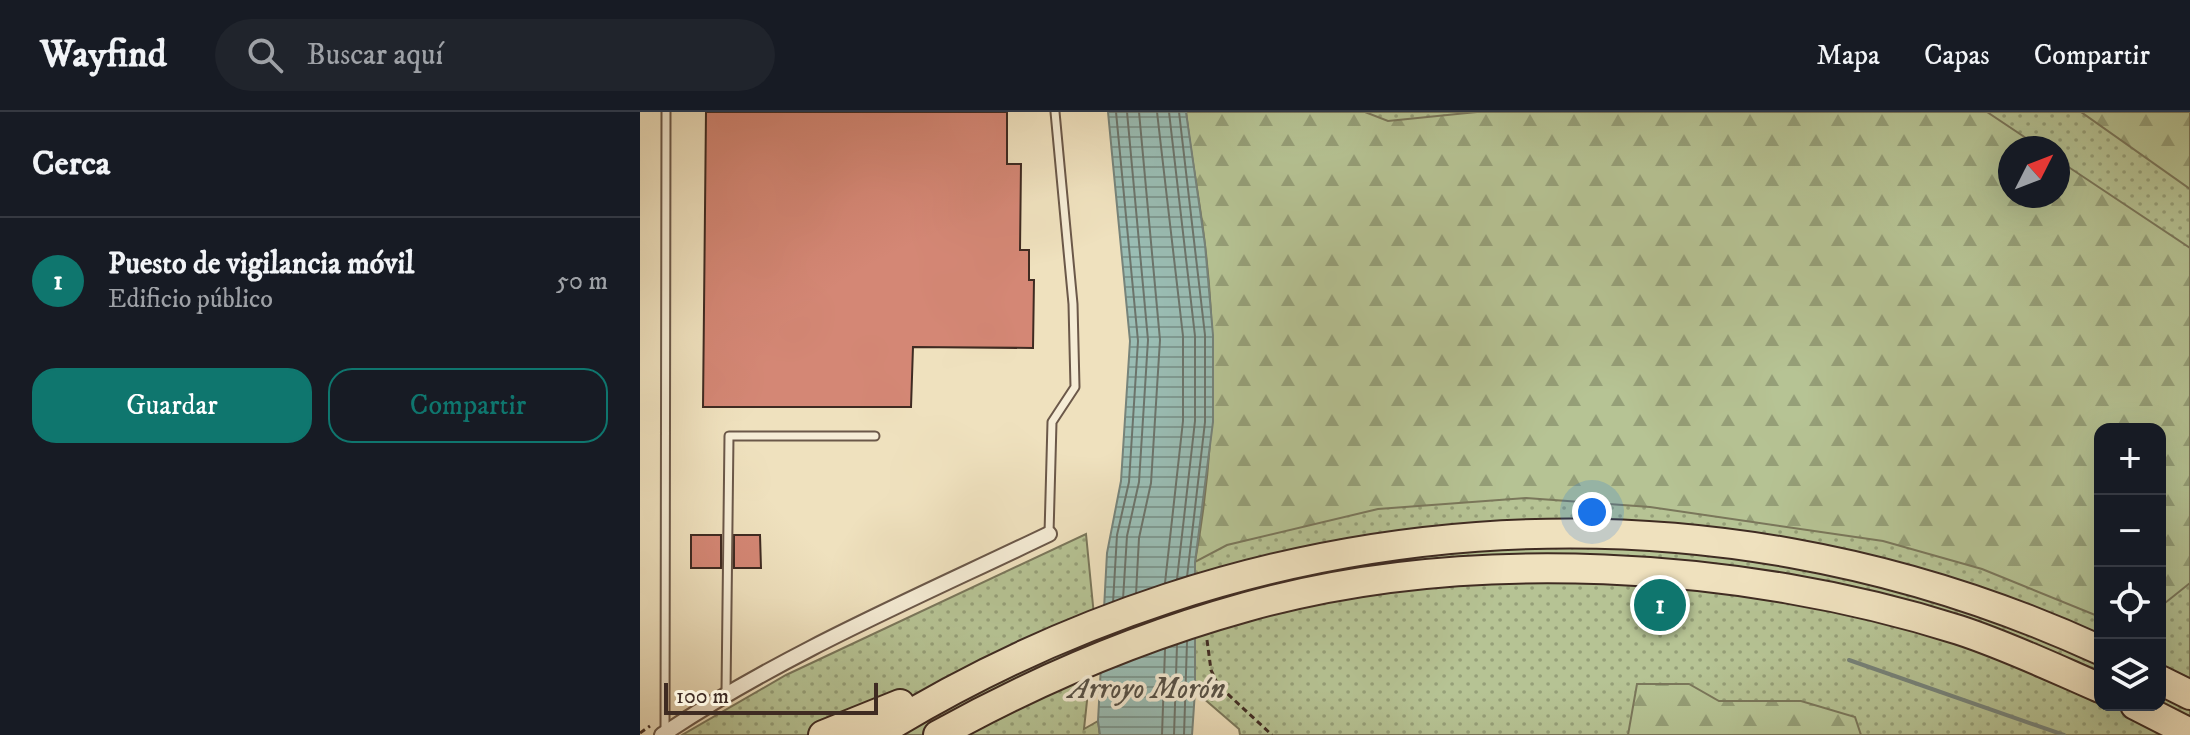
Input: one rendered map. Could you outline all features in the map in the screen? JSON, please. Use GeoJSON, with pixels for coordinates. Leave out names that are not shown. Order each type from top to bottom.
{"type":"FeatureCollection","features":[{"type":"Feature","properties":{"kind":"highway"},"geometry":{"type":"LineString","coordinates":[[823,735],[1199,587],[1272,566],[1347,550],[1475,536],[1607,534],[1696,539],[1898,575],[2038,621],[2094,647]]}},
{"type":"Feature","properties":{"kind":"highway"},"geometry":{"type":"LineString","coordinates":[[938,735],[1036,683],[1199,621],[1316,591],[1415,577],[1512,569],[1608,568],[1754,584],[1889,610],[1961,631],[2094,686]]}},
{"type":"Feature","properties":{"kind":"highway"},"geometry":{"type":"LineString","coordinates":[[875,735],[994,667]]}},
{"type":"Feature","properties":{"kind":"highway"},"geometry":{"type":"LineString","coordinates":[[2166,683],[2190,695]]}},
{"type":"Feature","properties":{"kind":"highway"},"geometry":{"type":"LineString","coordinates":[[2147,711],[2190,733]]}},
{"type":"Feature","properties":{"kind":"street"},"geometry":{"type":"LineString","coordinates":[[663,734],[726,692],[1049,534]]}},
{"type":"Feature","properties":{"kind":"lane"},"geometry":{"type":"LineString","coordinates":[[663,734],[666,112]]}},
{"type":"Feature","properties":{"kind":"lane"},"geometry":{"type":"LineString","coordinates":[[1049,534],[1052,422],[1075,387],[1073,304],[1055,112]]}},
{"type":"Feature","properties":{"kind":"lane"},"geometry":{"type":"LineString","coordinates":[[726,692],[729,436],[875,436]]}},
{"type":"Feature","properties":{"kind":"path"},"geometry":{"type":"LineString","coordinates":[[1199,621],[1218,685],[1272,735]]}},
{"type":"Feature","properties":{"kind":"green space"},"geometry":{"type":"Polygon","coordinates":[[[1186,112],[2190,112],[2190,735],[1240,735],[1239,729],[1195,691],[1195,562],[1213,335],[1186,112]]]}},
{"type":"Feature","properties":{"kind":"green space"},"geometry":{"type":"Polygon","coordinates":[[[1186,112],[1365,112],[1388,121],[1477,112],[1987,112],[2023,136],[1998,136],[1998,208],[2070,208],[2070,168],[2190,248],[2190,583],[2166,602],[2166,423],[2094,423],[2094,615],[1982,569],[1883,541],[1650,507],[1526,498],[1378,509],[1227,545],[1195,562],[1206,483],[1212,404],[1212,325],[1205,245],[1186,112]]]}},
{"type":"Feature","properties":{"kind":"green space"},"geometry":{"type":"Polygon","coordinates":[[[2081,112],[2190,112],[2190,189],[2081,112]]]}},
{"type":"Feature","properties":{"kind":"green space"},"geometry":{"type":"Polygon","coordinates":[[[1086,534],[1095,626],[1084,729],[1098,721],[1100,735],[682,735],[786,675],[1086,534]]]}},
{"type":"Feature","properties":{"kind":"green space"},"geometry":{"type":"Polygon","coordinates":[[[1637,684],[1689,684],[1719,701],[1801,701],[1855,717],[1861,735],[1628,735],[1637,684]]]}},
{"type":"Feature","properties":{"kind":"water","name":"Arroyo Morón"},"geometry":{"type":"Polygon","coordinates":[[[1108,112],[1186,112],[1205,245],[1213,335],[1213,422],[1195,562],[1192,735],[1100,735],[1098,721],[1107,553],[1121,481],[1130,341],[1108,112]]]}},
{"type":"Feature","properties":{"kind":"building"},"geometry":{"type":"Polygon","coordinates":[[[706,112],[1007,112],[1007,164],[1021,164],[1020,250],[1029,250],[1029,280],[1034,280],[1033,348],[913,347],[911,407],[703,407],[706,112]]]}},
{"type":"Feature","properties":{"kind":"building"},"geometry":{"type":"Polygon","coordinates":[[[691,535],[721,535],[721,568],[691,568],[691,535]]]}},
{"type":"Feature","properties":{"kind":"building"},"geometry":{"type":"Polygon","coordinates":[[[734,535],[760,535],[761,568],[734,568],[734,535]]]}},
{"type":"Feature","properties":{"kind":"waterway"},"geometry":{"type":"LineString","coordinates":[[1849,660],[2064,735]]}},
{"type":"Feature","properties":{"kind":"place","name":"Puesto de vigilancia móvil"},"geometry":{"type":"Point","coordinates":[1660,605]}}]}
